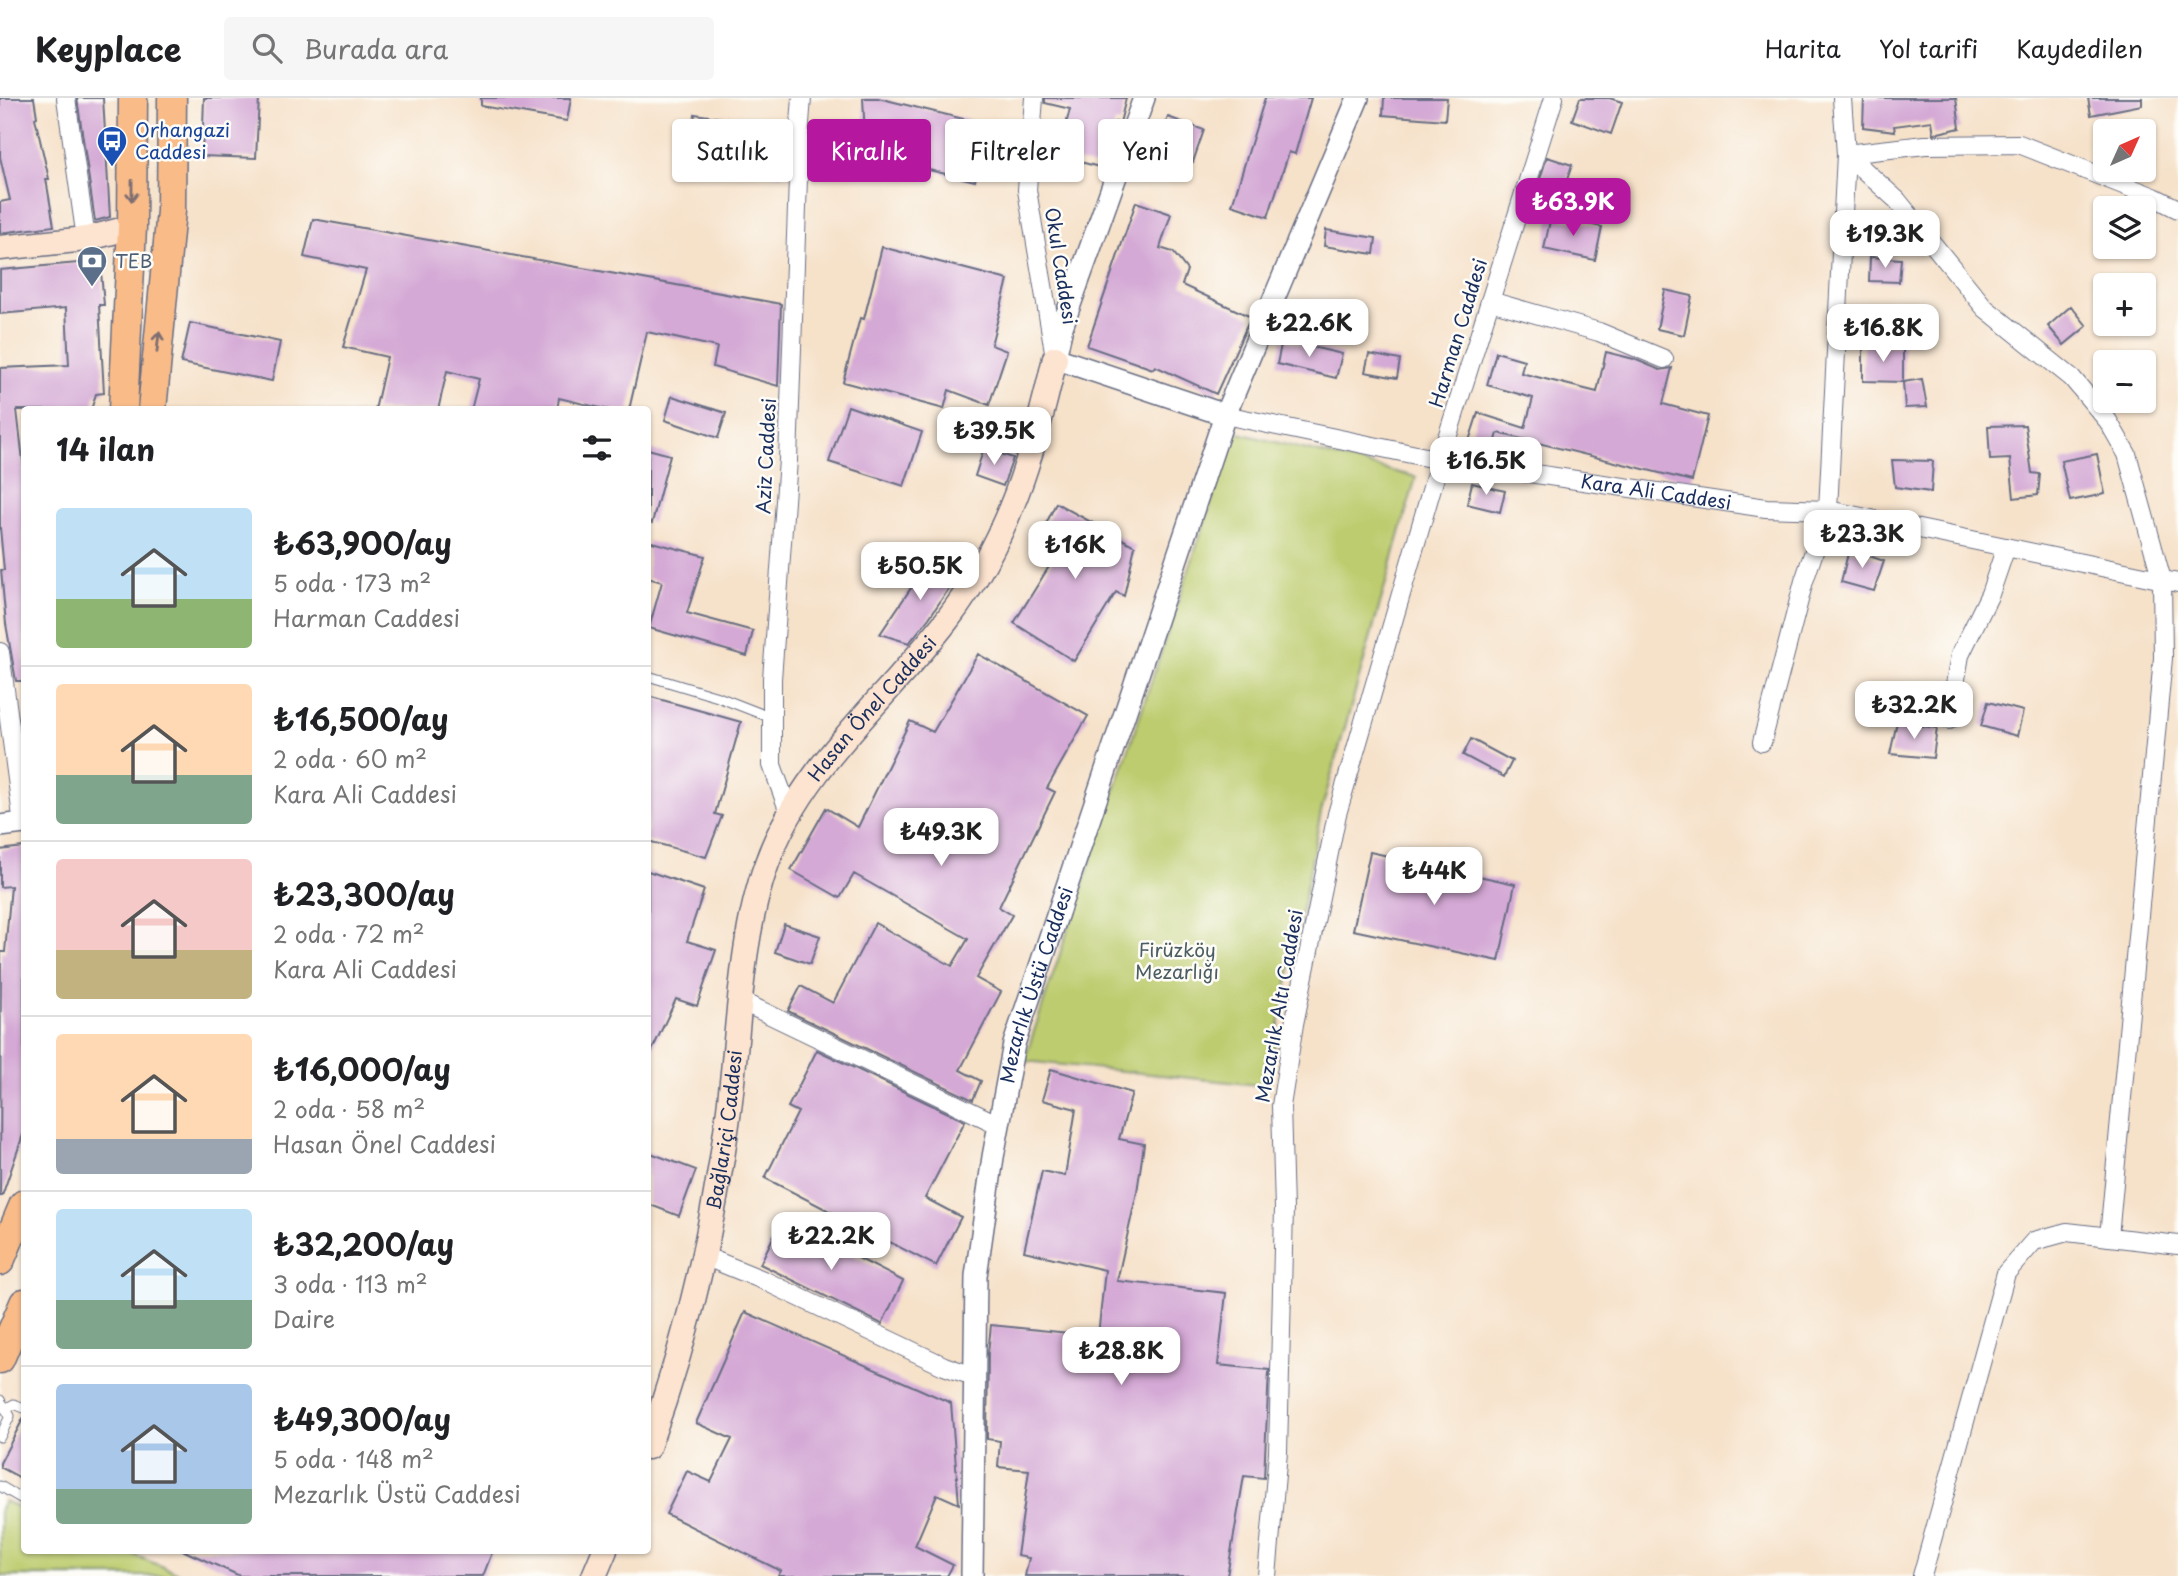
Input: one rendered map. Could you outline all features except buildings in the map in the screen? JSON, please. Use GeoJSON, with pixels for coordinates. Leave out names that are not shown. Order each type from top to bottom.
{"type":"FeatureCollection","features":[{"type":"Feature","properties":{"kind":"main road"},"geometry":{"type":"LineString","coordinates":[[123,406],[132,227],[133,98]]}},
{"type":"Feature","properties":{"kind":"main road"},"geometry":{"type":"LineString","coordinates":[[152,406],[171,211],[172,98]]}},
{"type":"Feature","properties":{"kind":"main road"},"geometry":{"type":"LineString","coordinates":[[0,248],[86,239],[132,227]]}},
{"type":"Feature","properties":{"kind":"main road","name":"Hasan Önel Caddesi"},"geometry":{"type":"LineString","coordinates":[[789,813],[823,765],[946,621],[980,573],[1007,519],[1038,433],[1055,358]]}},
{"type":"Feature","properties":{"kind":"main road","name":"Bağlariçi Caddesi"},"geometry":{"type":"LineString","coordinates":[[651,1439],[665,1399],[704,1256],[728,1117],[752,912],[767,862],[789,813]]}},
{"type":"Feature","properties":{"kind":"main road"},"geometry":{"type":"LineString","coordinates":[[0,1261],[21,1211]]}},
{"type":"Feature","properties":{"kind":"main road"},"geometry":{"type":"LineString","coordinates":[[0,1359],[21,1310]]}},
{"type":"Feature","properties":{"kind":"main road"},"geometry":{"type":"LineString","coordinates":[[594,1576],[603,1554]]}},
{"type":"Feature","properties":{"kind":"street"},"geometry":{"type":"LineString","coordinates":[[66,98],[86,239]]}},
{"type":"Feature","properties":{"kind":"street","name":"Aziz Caddesi"},"geometry":{"type":"LineString","coordinates":[[789,813],[772,765],[772,679],[788,460],[803,98]]}},
{"type":"Feature","properties":{"kind":"street","name":"Okul Caddesi"},"geometry":{"type":"LineString","coordinates":[[1034,98],[1027,190],[1055,358]]}},
{"type":"Feature","properties":{"kind":"street","name":"Hasan Önel Caddesi"},"geometry":{"type":"LineString","coordinates":[[1055,358],[1062,327],[1144,98]]}},
{"type":"Feature","properties":{"kind":"street","name":"Mezarlık Üstü Caddesi"},"geometry":{"type":"LineString","coordinates":[[972,1576],[976,1276],[1014,1044],[1225,415],[1358,98]]}},
{"type":"Feature","properties":{"kind":"street","name":"Harman Caddesi"},"geometry":{"type":"LineString","coordinates":[[1440,460],[1554,98]]}},
{"type":"Feature","properties":{"kind":"street"},"geometry":{"type":"LineString","coordinates":[[1762,742],[1804,581],[1828,510],[1846,154],[1842,98]]}},
{"type":"Feature","properties":{"kind":"street"},"geometry":{"type":"LineString","coordinates":[[1846,154],[1925,145],[2019,144],[2178,209]]}},
{"type":"Feature","properties":{"kind":"street"},"geometry":{"type":"LineString","coordinates":[[1846,154],[1898,200],[1985,308],[2072,378],[2108,421],[2127,454],[2170,581],[2109,1237]]}},
{"type":"Feature","properties":{"kind":"street"},"geometry":{"type":"LineString","coordinates":[[1490,301],[1599,332],[1664,359]]}},
{"type":"Feature","properties":{"kind":"street","name":"Kara Ali Caddesi"},"geometry":{"type":"LineString","coordinates":[[1055,358],[1225,415],[1440,460],[1766,508],[1828,510],[2170,581]]}},
{"type":"Feature","properties":{"kind":"street","name":"Mezarlık Altı Caddesi"},"geometry":{"type":"LineString","coordinates":[[1267,1576],[1278,1452],[1284,1209],[1281,1106],[1294,1024],[1337,814],[1440,460]]}},
{"type":"Feature","properties":{"kind":"street"},"geometry":{"type":"LineString","coordinates":[[1949,720],[1960,656],[1990,594],[2006,547]]}},
{"type":"Feature","properties":{"kind":"street"},"geometry":{"type":"LineString","coordinates":[[0,652],[21,802]]}},
{"type":"Feature","properties":{"kind":"street"},"geometry":{"type":"LineString","coordinates":[[0,826],[21,824]]}},
{"type":"Feature","properties":{"kind":"street"},"geometry":{"type":"LineString","coordinates":[[741,1001],[999,1125]]}},
{"type":"Feature","properties":{"kind":"street"},"geometry":{"type":"LineString","coordinates":[[1922,1576],[2006,1273],[2035,1241],[2067,1232],[2178,1245]]}},
{"type":"Feature","properties":{"kind":"street"},"geometry":{"type":"LineString","coordinates":[[704,1256],[763,1280],[944,1366],[976,1377]]}},
{"type":"Feature","properties":{"kind":"lane"},"geometry":{"type":"LineString","coordinates":[[651,677],[718,696],[772,718]]}},
{"type":"Feature","properties":{"kind":"lane"},"geometry":{"type":"LineString","coordinates":[[0,1400],[10,1416],[0,1437]]}},
{"type":"Feature","properties":{"kind":"lane"},"geometry":{"type":"LineString","coordinates":[[5,1409],[14,1404],[21,1407]]}},
{"type":"Feature","properties":{"kind":"lane"},"geometry":{"type":"LineString","coordinates":[[0,1486],[21,1498]]}},
{"type":"Feature","properties":{"kind":"green space","name":"Firüzköy Mezarlığı"},"geometry":{"type":"Polygon","coordinates":[[[1235,432],[1416,477],[1321,812],[1267,1086],[1024,1061],[1235,432]]]}},
{"type":"Feature","properties":{"kind":"green space"},"geometry":{"type":"Polygon","coordinates":[[[4,1501],[21,1509],[21,1554],[131,1554],[186,1576],[0,1576],[0,1508],[4,1501]]]}},
{"type":"Feature","properties":{"kind":"place","name":"Orhangazi Caddesi"},"geometry":{"type":"Point","coordinates":[112,168]}},
{"type":"Feature","properties":{"kind":"place","name":"TEB"},"geometry":{"type":"Point","coordinates":[92,288]}}]}
